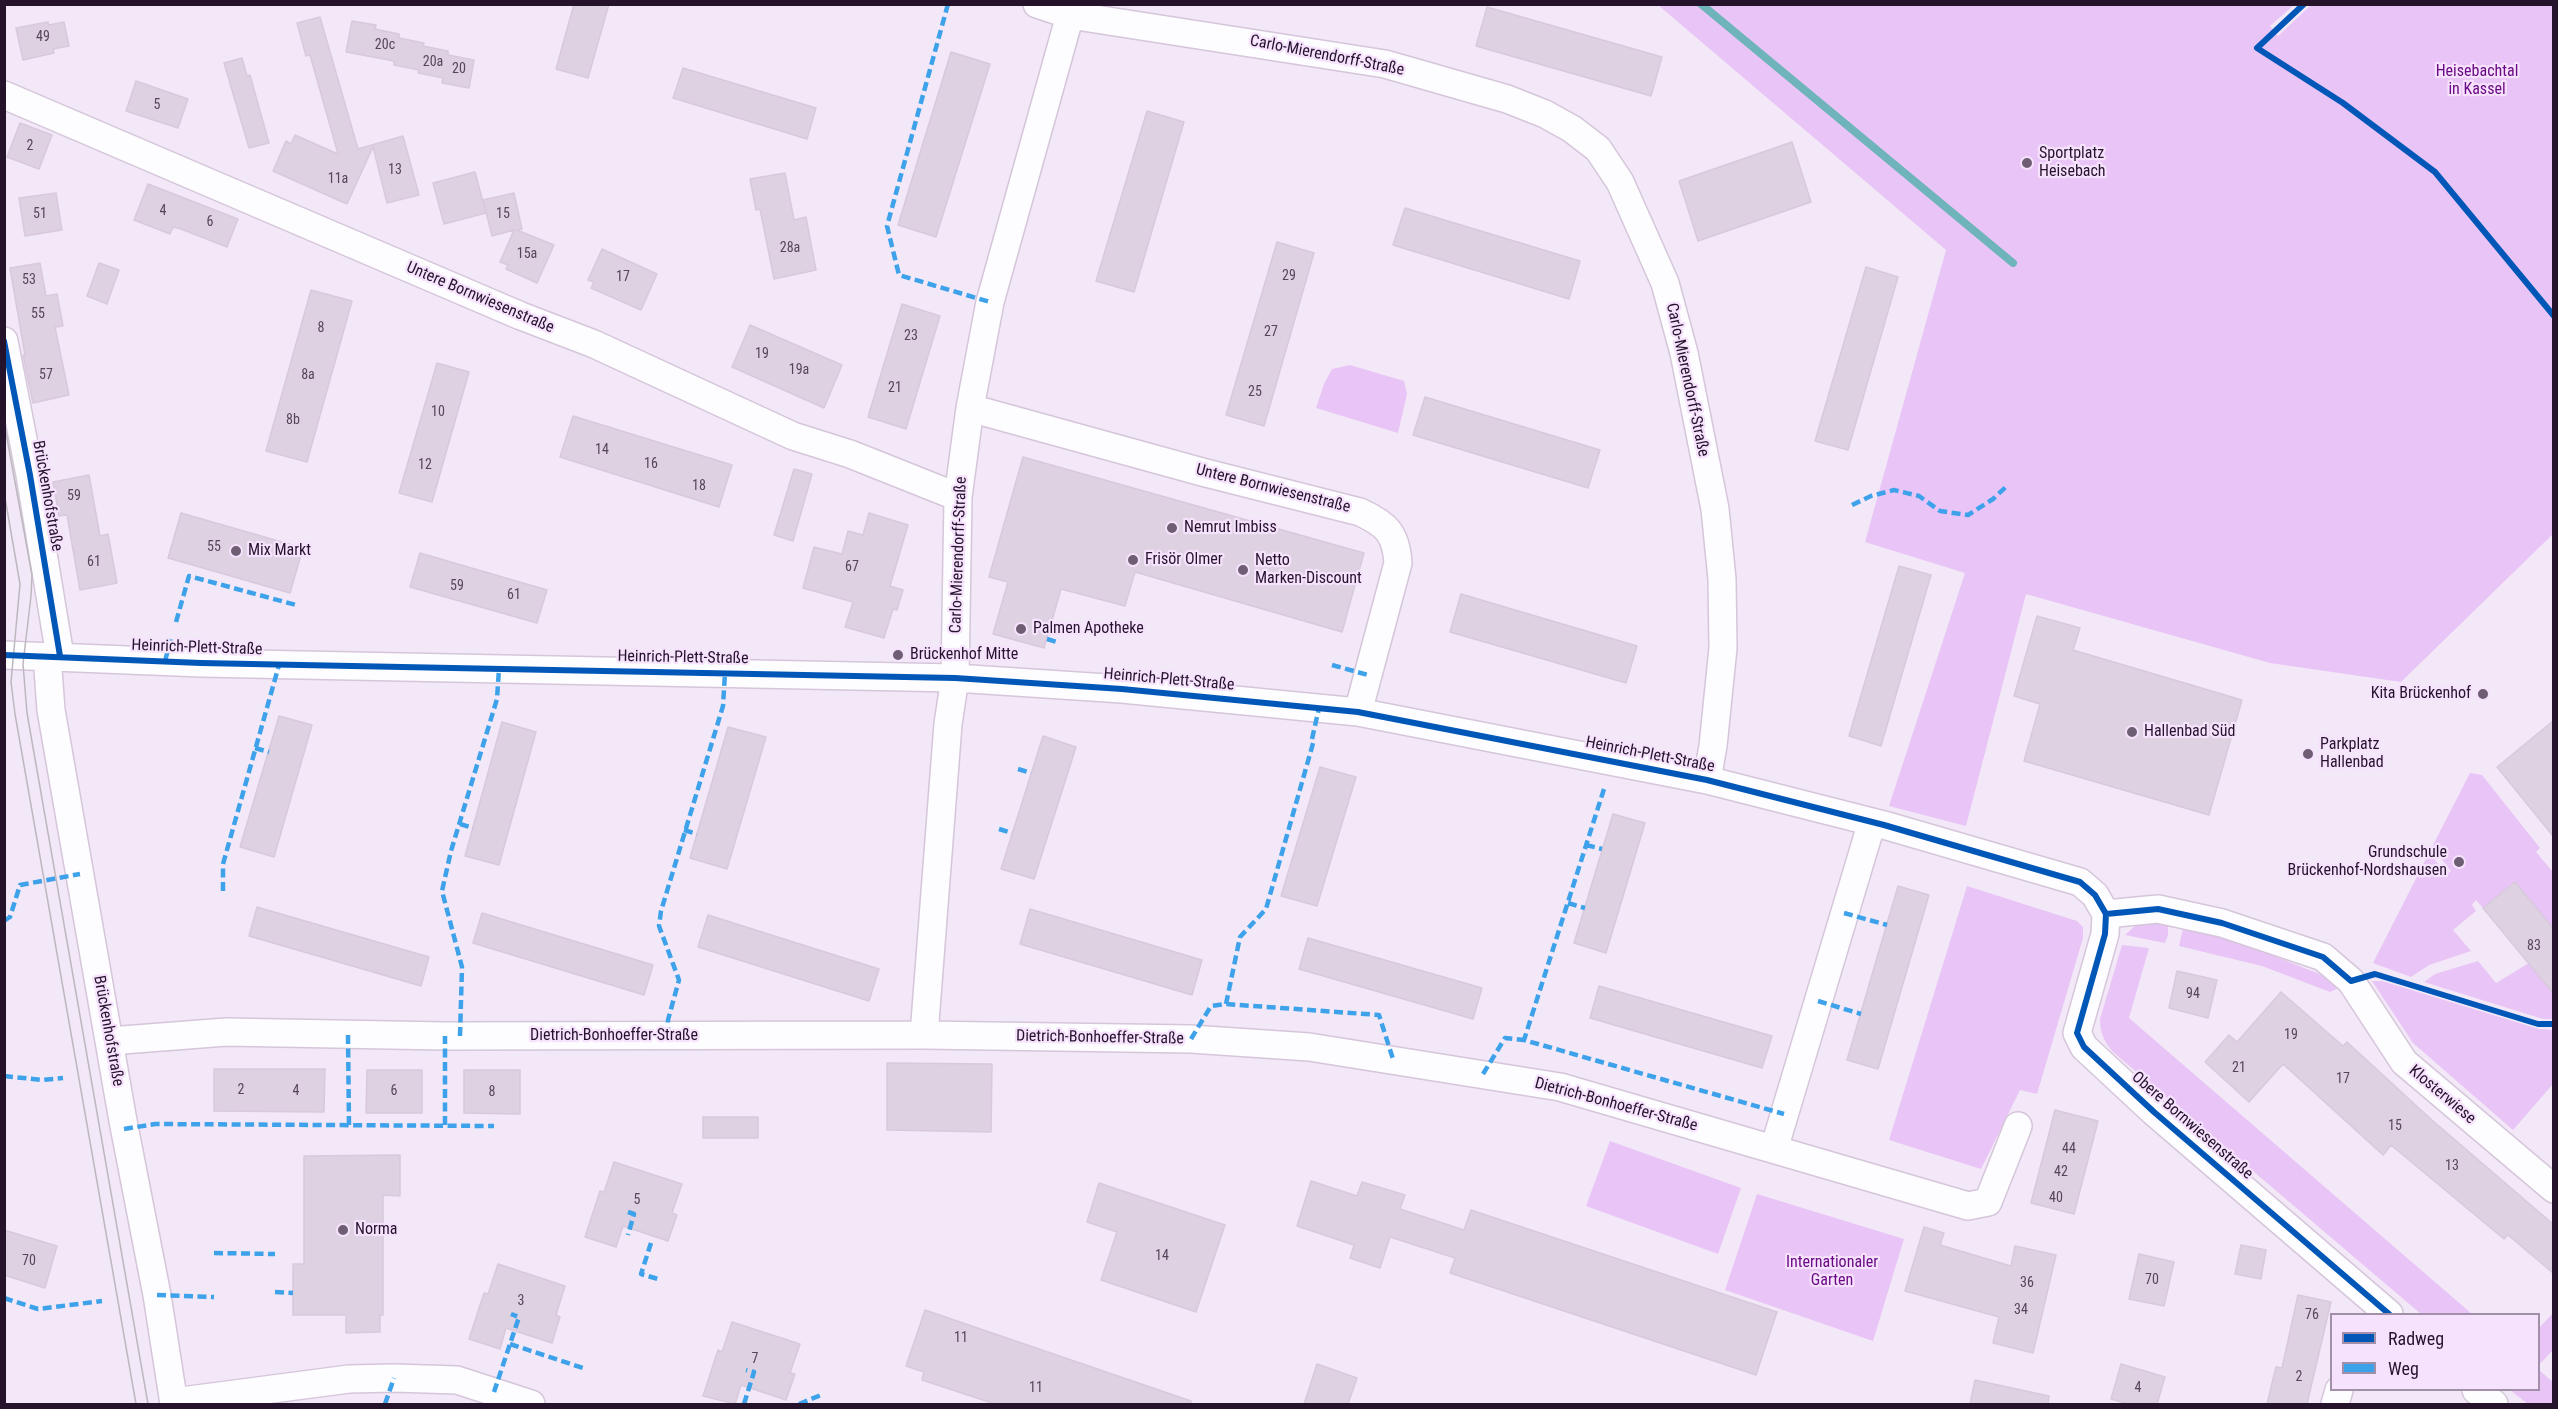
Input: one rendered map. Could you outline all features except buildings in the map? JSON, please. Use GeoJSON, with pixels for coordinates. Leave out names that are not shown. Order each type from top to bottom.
{"type":"FeatureCollection","features":[{"type":"Feature","properties":{"kind":"street","name":"Carlo-Mierendorff-Straße"},"geometry":{"type":"LineString","coordinates":[[1037,4],[1070,15],[1385,64],[1526,106],[1572,129],[1598,149],[1620,182],[1665,283],[1684,353],[1715,509],[1722,579],[1723,648],[1713,746],[1707,780]]}},
{"type":"Feature","properties":{"kind":"street","name":"Carlo-Mierendorff-Straße"},"geometry":{"type":"LineString","coordinates":[[924,1035],[948,724],[955,678],[958,497],[970,408],[990,302],[1070,15]]}},
{"type":"Feature","properties":{"kind":"street","name":"Untere Bornwiesenstraße"},"geometry":{"type":"LineString","coordinates":[[4,95],[510,311],[594,344],[793,436],[850,454],[958,497]]}},
{"type":"Feature","properties":{"kind":"street","name":"Brückenhofstraße"},"geometry":{"type":"LineString","coordinates":[[4,341],[30,475],[53,656],[51,710],[123,1121],[157,1295],[174,1403]]}},
{"type":"Feature","properties":{"kind":"street","name":"Untere Bornwiesenstraße"},"geometry":{"type":"LineString","coordinates":[[970,408],[1202,472],[1360,512],[1380,521],[1397,544],[1398,562],[1358,712]]}},
{"type":"Feature","properties":{"kind":"street","name":"Heinrich-Plett-Straße"},"geometry":{"type":"LineString","coordinates":[[4,655],[201,663],[955,678],[1122,689],[1358,712],[1707,780],[1872,822],[2080,882],[2095,894],[2106,914]]}},
{"type":"Feature","properties":{"kind":"street"},"geometry":{"type":"LineString","coordinates":[[1774,1149],[1872,822]]}},
{"type":"Feature","properties":{"kind":"street","name":"Klosterwiese"},"geometry":{"type":"LineString","coordinates":[[2106,914],[2158,909],[2222,923],[2323,957],[2351,981],[2404,1062],[2553,1189]]}},
{"type":"Feature","properties":{"kind":"street","name":"Obere Bornwiesenstraße"},"geometry":{"type":"LineString","coordinates":[[2106,914],[2105,934],[2077,1033],[2084,1047],[2359,1303],[2386,1313]]}},
{"type":"Feature","properties":{"kind":"street","name":"Dietrich-Bonhoeffer-Straße"},"geometry":{"type":"LineString","coordinates":[[110,1041],[226,1032],[445,1036],[924,1035],[1191,1039],[1309,1047],[1560,1087],[1968,1206],[1988,1202],[2018,1126]]}},
{"type":"Feature","properties":{"kind":"street"},"geometry":{"type":"LineString","coordinates":[[174,1403],[349,1379],[394,1378],[457,1380],[531,1404]]}},
{"type":"Feature","properties":{"kind":"street"},"geometry":{"type":"LineString","coordinates":[[2478,1391],[2494,1404]]}},
{"type":"Feature","properties":{"kind":"green space","name":"Heisebachtal in Kassel"},"geometry":{"type":"Polygon","coordinates":[[[1658,5],[2294,5],[2270,26],[2278,36],[2311,5],[2553,5],[2553,534],[2401,682],[2270,663],[2026,594],[1966,826],[1889,806],[1965,573],[1865,542],[1946,250],[1658,5]]]}},
{"type":"Feature","properties":{"kind":"green space"},"geometry":{"type":"Polygon","coordinates":[[[1350,365],[1404,381],[1407,394],[1398,433],[1316,408],[1332,369],[1350,365]]]}},
{"type":"Feature","properties":{"kind":"green space"},"geometry":{"type":"Polygon","coordinates":[[[2470,773],[2482,775],[2540,848],[2536,852],[2553,872],[2553,928],[2515,882],[2483,908],[2476,900],[2472,905],[2476,911],[2453,930],[2471,951],[2429,965],[2411,977],[2373,963],[2429,853],[2447,874],[2451,871],[2432,847],[2470,773]]]}},
{"type":"Feature","properties":{"kind":"green space"},"geometry":{"type":"Polygon","coordinates":[[[1967,886],[2077,921],[2083,927],[2083,938],[2037,1094],[2020,1090],[1981,1169],[1889,1140],[1967,886]]]}},
{"type":"Feature","properties":{"kind":"green space"},"geometry":{"type":"Polygon","coordinates":[[[2161,921],[2168,926],[2165,943],[2125,935],[2136,925],[2161,921]]]}},
{"type":"Feature","properties":{"kind":"green space"},"geometry":{"type":"Polygon","coordinates":[[[2184,924],[2231,939],[2332,979],[2339,988],[2330,992],[2262,966],[2179,946],[2184,924]]]}},
{"type":"Feature","properties":{"kind":"green space"},"geometry":{"type":"Polygon","coordinates":[[[2122,945],[2149,948],[2129,1018],[2471,1313],[2420,1313],[2113,1052],[2103,1037],[2100,1019],[2122,945]]]}},
{"type":"Feature","properties":{"kind":"green space"},"geometry":{"type":"Polygon","coordinates":[[[2478,961],[2496,983],[2529,963],[2553,988],[2553,1019],[2543,1019],[2424,982],[2435,974],[2478,961]]]}},
{"type":"Feature","properties":{"kind":"green space"},"geometry":{"type":"Polygon","coordinates":[[[2372,981],[2382,981],[2539,1029],[2553,1030],[2553,1084],[2513,1130],[2413,1043],[2372,981]]]}},
{"type":"Feature","properties":{"kind":"green space"},"geometry":{"type":"Polygon","coordinates":[[[1610,1141],[1741,1188],[1718,1254],[1586,1206],[1610,1141]]]}},
{"type":"Feature","properties":{"kind":"green space","name":"Internationaler Garten"},"geometry":{"type":"Polygon","coordinates":[[[1757,1194],[1904,1239],[1873,1341],[1725,1290],[1757,1194]]]}},
{"type":"Feature","properties":{"kind":"green space"},"geometry":{"type":"Polygon","coordinates":[[[2553,1313],[2553,1350],[2540,1364],[2540,1327],[2553,1313]]]}},
{"type":"Feature","properties":{"kind":"green space"},"geometry":{"type":"Polygon","coordinates":[[[2540,1371],[2553,1382],[2553,1404],[2528,1404],[2511,1391],[2540,1391],[2540,1371]]]}},
{"type":"Feature","properties":{"kind":"waterway"},"geometry":{"type":"LineString","coordinates":[[1701,4],[2013,263]]}},
{"type":"Feature","properties":{"kind":"tram line"},"geometry":{"type":"LineString","coordinates":[[4,422],[32,575],[23,664],[27,713],[148,1404]]}},
{"type":"Feature","properties":{"kind":"tram line"},"geometry":{"type":"LineString","coordinates":[[4,492],[20,584],[11,682],[15,714],[136,1404]]}},
{"type":"Feature","properties":{"kind":"marked path"},"geometry":{"type":"LineString","coordinates":[[948,4],[887,226],[899,275],[990,302]]}},
{"type":"Feature","properties":{"kind":"marked path"},"geometry":{"type":"LineString","coordinates":[[1852,505],[1871,496],[1894,490],[1919,496],[1940,511],[1968,515],[1993,499],[2008,485]]}},
{"type":"Feature","properties":{"kind":"marked path"},"geometry":{"type":"LineString","coordinates":[[176,622],[189,576],[296,605]]}},
{"type":"Feature","properties":{"kind":"marked path"},"geometry":{"type":"LineString","coordinates":[[1061,629],[1073,633]]}},
{"type":"Feature","properties":{"kind":"marked path"},"geometry":{"type":"LineString","coordinates":[[165,661],[172,635]]}},
{"type":"Feature","properties":{"kind":"marked path"},"geometry":{"type":"LineString","coordinates":[[1047,639],[1057,642]]}},
{"type":"Feature","properties":{"kind":"marked path"},"geometry":{"type":"LineString","coordinates":[[223,891],[223,864],[279,665]]}},
{"type":"Feature","properties":{"kind":"marked path"},"geometry":{"type":"LineString","coordinates":[[1332,665],[1368,675]]}},
{"type":"Feature","properties":{"kind":"marked path"},"geometry":{"type":"LineString","coordinates":[[460,1036],[462,967],[442,891],[451,851],[497,699],[499,669]]}},
{"type":"Feature","properties":{"kind":"marked path"},"geometry":{"type":"LineString","coordinates":[[668,1036],[668,1020],[679,980],[659,926],[661,911],[723,706],[725,673]]}},
{"type":"Feature","properties":{"kind":"marked path"},"geometry":{"type":"LineString","coordinates":[[1312,739],[1319,708]]}},
{"type":"Feature","properties":{"kind":"marked path"},"geometry":{"type":"LineString","coordinates":[[1226,1004],[1240,937],[1266,909],[1314,740]]}},
{"type":"Feature","properties":{"kind":"marked path"},"geometry":{"type":"LineString","coordinates":[[255,748],[269,752]]}},
{"type":"Feature","properties":{"kind":"marked path"},"geometry":{"type":"LineString","coordinates":[[1018,769],[1031,773]]}},
{"type":"Feature","properties":{"kind":"marked path"},"geometry":{"type":"LineString","coordinates":[[1604,789],[1524,1040],[1784,1114]]}},
{"type":"Feature","properties":{"kind":"marked path"},"geometry":{"type":"LineString","coordinates":[[460,824],[473,828]]}},
{"type":"Feature","properties":{"kind":"marked path"},"geometry":{"type":"LineString","coordinates":[[999,829],[1012,833]]}},
{"type":"Feature","properties":{"kind":"marked path"},"geometry":{"type":"LineString","coordinates":[[684,830],[697,834]]}},
{"type":"Feature","properties":{"kind":"marked path"},"geometry":{"type":"LineString","coordinates":[[1586,845],[1602,849]]}},
{"type":"Feature","properties":{"kind":"marked path"},"geometry":{"type":"LineString","coordinates":[[4,921],[10,917],[20,885],[80,874]]}},
{"type":"Feature","properties":{"kind":"marked path"},"geometry":{"type":"LineString","coordinates":[[1568,903],[1585,908]]}},
{"type":"Feature","properties":{"kind":"marked path"},"geometry":{"type":"LineString","coordinates":[[1844,913],[1887,925]]}},
{"type":"Feature","properties":{"kind":"marked path"},"geometry":{"type":"LineString","coordinates":[[1818,1001],[1861,1014]]}},
{"type":"Feature","properties":{"kind":"marked path"},"geometry":{"type":"LineString","coordinates":[[1191,1039],[1211,1006],[1226,1004],[1379,1015],[1393,1059]]}},
{"type":"Feature","properties":{"kind":"marked path"},"geometry":{"type":"LineString","coordinates":[[348,1035],[349,1125]]}},
{"type":"Feature","properties":{"kind":"marked path"},"geometry":{"type":"LineString","coordinates":[[445,1036],[445,1125]]}},
{"type":"Feature","properties":{"kind":"marked path"},"geometry":{"type":"LineString","coordinates":[[1483,1074],[1505,1038],[1524,1040]]}},
{"type":"Feature","properties":{"kind":"marked path"},"geometry":{"type":"LineString","coordinates":[[4,1076],[42,1080],[63,1078]]}},
{"type":"Feature","properties":{"kind":"marked path"},"geometry":{"type":"LineString","coordinates":[[124,1129],[155,1124],[494,1126]]}},
{"type":"Feature","properties":{"kind":"marked path"},"geometry":{"type":"LineString","coordinates":[[628,1212],[634,1214],[628,1235]]}},
{"type":"Feature","properties":{"kind":"marked path"},"geometry":{"type":"LineString","coordinates":[[651,1243],[641,1274],[658,1279]]}},
{"type":"Feature","properties":{"kind":"marked path"},"geometry":{"type":"LineString","coordinates":[[214,1253],[275,1254]]}},
{"type":"Feature","properties":{"kind":"marked path"},"geometry":{"type":"LineString","coordinates":[[275,1292],[293,1293]]}},
{"type":"Feature","properties":{"kind":"marked path"},"geometry":{"type":"LineString","coordinates":[[157,1295],[214,1297]]}},
{"type":"Feature","properties":{"kind":"marked path"},"geometry":{"type":"LineString","coordinates":[[4,1298],[38,1309],[102,1301]]}},
{"type":"Feature","properties":{"kind":"marked path"},"geometry":{"type":"LineString","coordinates":[[494,1392],[519,1317],[511,1314]]}},
{"type":"Feature","properties":{"kind":"marked path"},"geometry":{"type":"LineString","coordinates":[[510,1344],[586,1369]]}},
{"type":"Feature","properties":{"kind":"marked path"},"geometry":{"type":"LineString","coordinates":[[744,1404],[754,1372],[746,1370]]}},
{"type":"Feature","properties":{"kind":"marked path"},"geometry":{"type":"LineString","coordinates":[[385,1404],[394,1378]]}},
{"type":"Feature","properties":{"kind":"marked path"},"geometry":{"type":"LineString","coordinates":[[799,1404],[821,1395]]}},
{"type":"Feature","properties":{"kind":"cycle path"},"geometry":{"type":"LineString","coordinates":[[2304,4],[2257,48],[2343,103],[2435,172],[2554,316]]}},
{"type":"Feature","properties":{"kind":"cycle path"},"geometry":{"type":"LineString","coordinates":[[4,341],[30,475],[60,656]]}},
{"type":"Feature","properties":{"kind":"cycle path"},"geometry":{"type":"LineString","coordinates":[[4,655],[201,663],[955,678],[1122,689],[1358,712],[1707,780],[1884,825],[2080,882],[2095,895],[2106,914]]}},
{"type":"Feature","properties":{"kind":"cycle path"},"geometry":{"type":"LineString","coordinates":[[2106,914],[2158,909],[2222,923],[2323,957],[2351,981],[2375,974],[2538,1024],[2554,1024]]}},
{"type":"Feature","properties":{"kind":"cycle path"},"geometry":{"type":"LineString","coordinates":[[2106,914],[2105,934],[2077,1033],[2084,1047],[2154,1112],[2388,1313]]}},
{"type":"Feature","properties":{"kind":"place","name":"Sportplatz Heisebach"},"geometry":{"type":"Point","coordinates":[2027,163]}},
{"type":"Feature","properties":{"kind":"place","name":"Nemrut Imbiss"},"geometry":{"type":"Point","coordinates":[1172,528]}},
{"type":"Feature","properties":{"kind":"place","name":"Mix Markt"},"geometry":{"type":"Point","coordinates":[236,551]}},
{"type":"Feature","properties":{"kind":"place","name":"Frisör Olmer"},"geometry":{"type":"Point","coordinates":[1133,560]}},
{"type":"Feature","properties":{"kind":"place","name":"Netto Marken-Discount"},"geometry":{"type":"Point","coordinates":[1243,570]}},
{"type":"Feature","properties":{"kind":"place","name":"Palmen Apotheke"},"geometry":{"type":"Point","coordinates":[1021,629]}},
{"type":"Feature","properties":{"kind":"place","name":"Brückenhof Mitte"},"geometry":{"type":"Point","coordinates":[898,655]}},
{"type":"Feature","properties":{"kind":"place","name":"Kita Brückenhof"},"geometry":{"type":"Point","coordinates":[2483,694]}},
{"type":"Feature","properties":{"kind":"place","name":"Hallenbad Süd"},"geometry":{"type":"Point","coordinates":[2132,732]}},
{"type":"Feature","properties":{"kind":"place","name":"Parkplatz Hallenbad"},"geometry":{"type":"Point","coordinates":[2308,754]}},
{"type":"Feature","properties":{"kind":"place","name":"Grundschule Brückenhof-Nordshausen"},"geometry":{"type":"Point","coordinates":[2459,862]}},
{"type":"Feature","properties":{"kind":"place","name":"Norma"},"geometry":{"type":"Point","coordinates":[343,1230]}}]}
